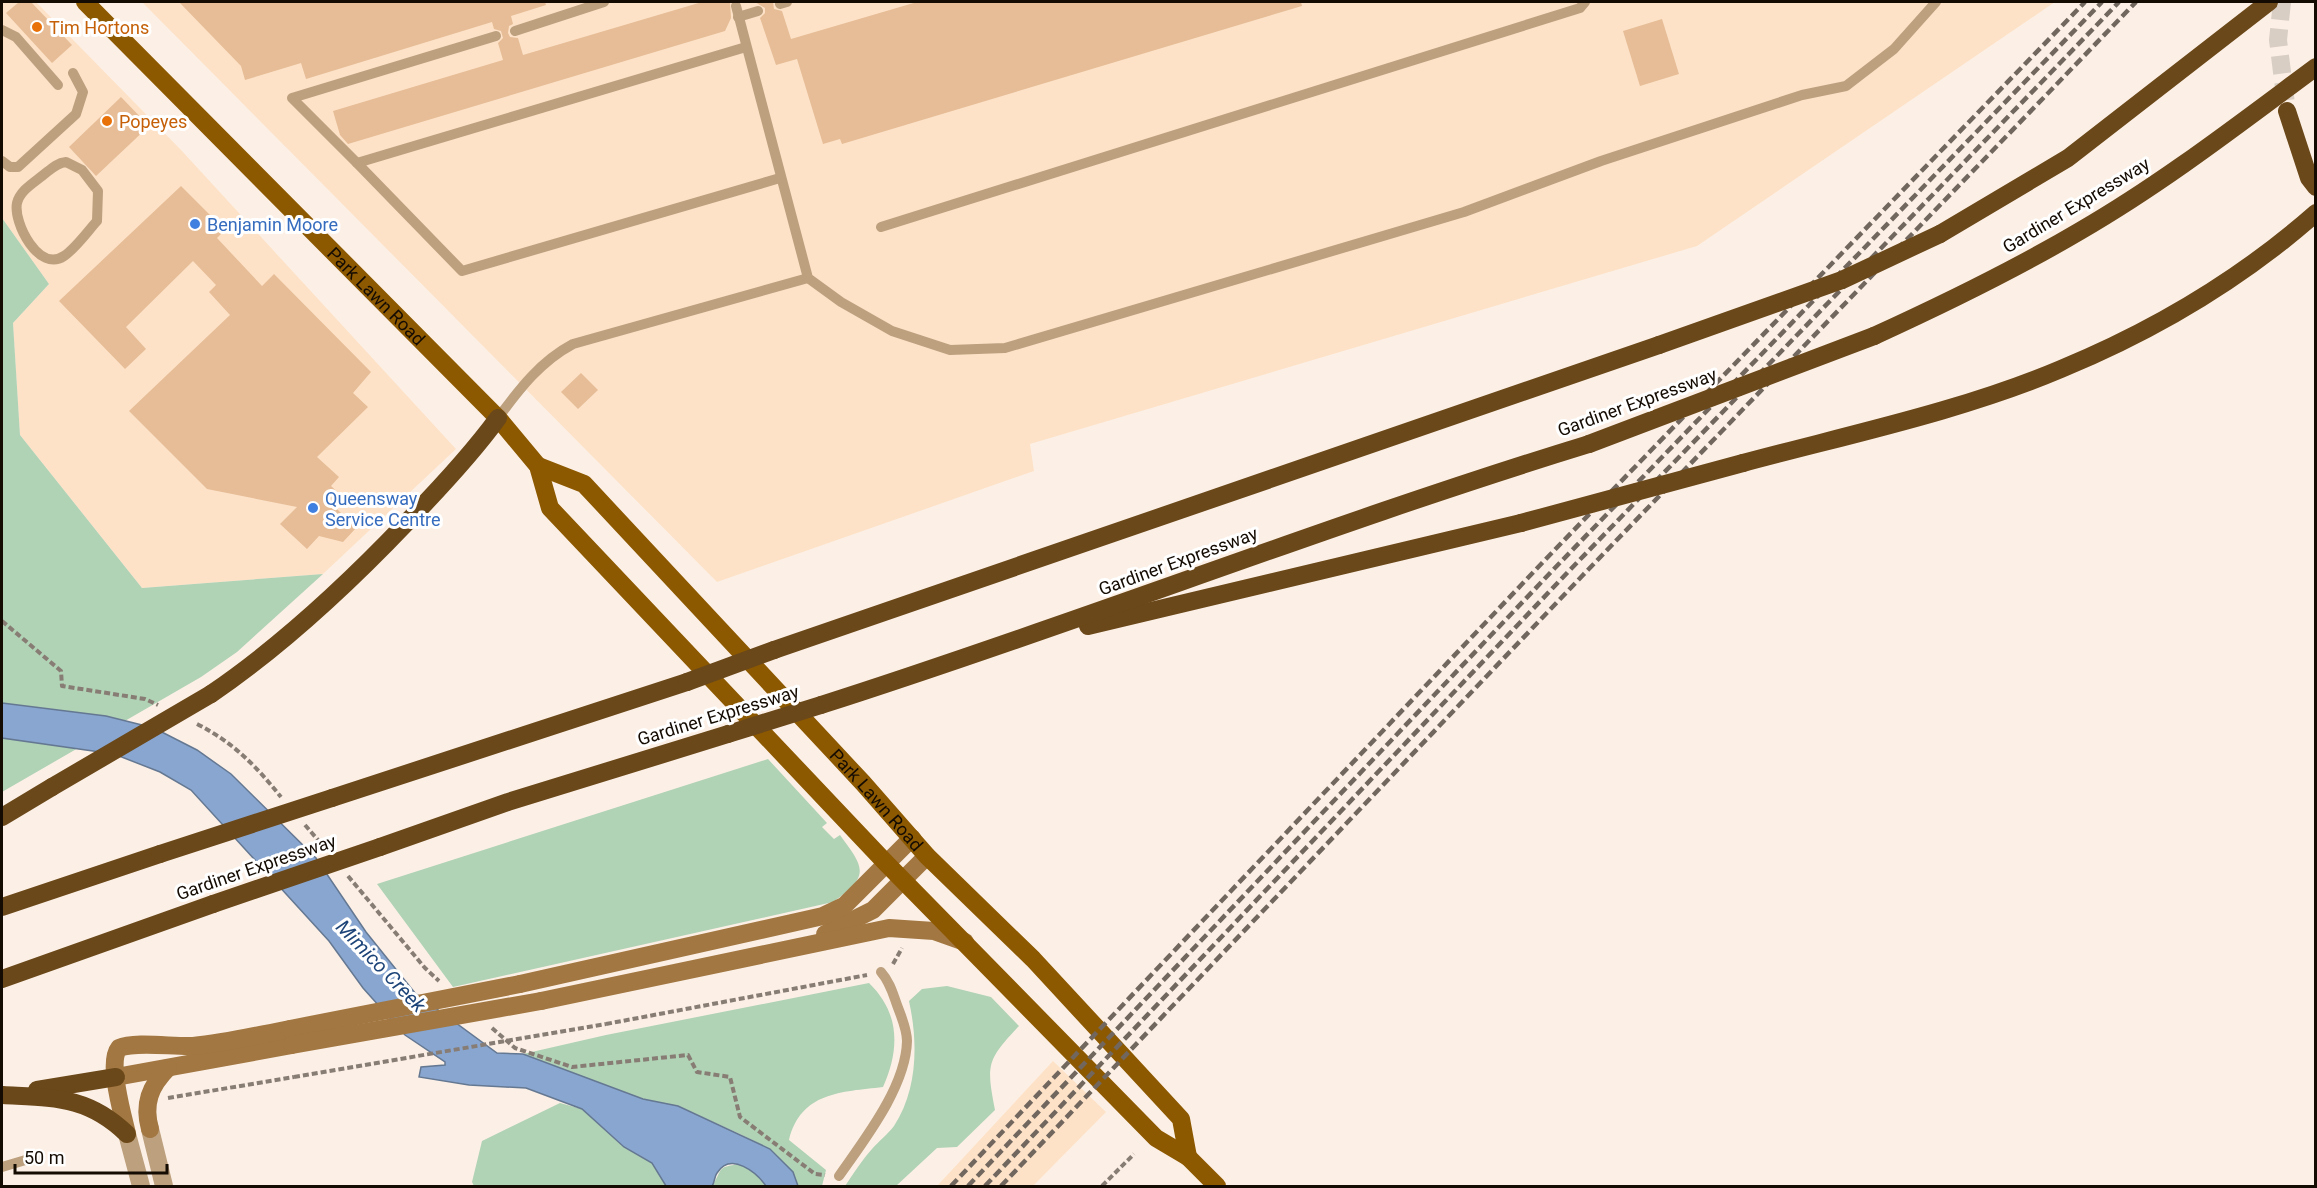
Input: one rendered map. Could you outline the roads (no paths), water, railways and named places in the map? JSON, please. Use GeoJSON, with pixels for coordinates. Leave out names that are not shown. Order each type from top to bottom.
{"type":"FeatureCollection","features":[{"type":"Feature","properties":{"kind":"highway"},"geometry":{"type":"LineString","coordinates":[[2,906],[687,682],[1659,345],[1842,279],[1940,234],[2068,158],[2269,2]]}},
{"type":"Feature","properties":{"kind":"highway","name":"Gardiner Expressway"},"geometry":{"type":"LineString","coordinates":[[2,979],[508,802],[953,663],[1457,484],[1589,444],[1874,336],[1952,300],[2082,230],[2187,162],[2316,67]]}},
{"type":"Feature","properties":{"kind":"highway"},"geometry":{"type":"LineString","coordinates":[[2287,111],[2309,178],[2316,187]]}},
{"type":"Feature","properties":{"kind":"highway"},"geometry":{"type":"LineString","coordinates":[[953,663],[1097,624],[1521,523],[1955,405],[2060,370],[2166,320],[2279,246],[2316,213]]}},
{"type":"Feature","properties":{"kind":"highway"},"geometry":{"type":"LineString","coordinates":[[2,817],[211,694],[237,676],[343,588],[473,453],[498,418]]}},
{"type":"Feature","properties":{"kind":"highway"},"geometry":{"type":"LineString","coordinates":[[2,1095],[116,1077]]}},
{"type":"Feature","properties":{"kind":"highway"},"geometry":{"type":"LineString","coordinates":[[2,1095],[61,1098],[81,1103],[111,1118],[127,1134]]}},
{"type":"Feature","properties":{"kind":"main road","name":"Park Lawn Road"},"geometry":{"type":"LineString","coordinates":[[85,2],[498,418],[538,466],[550,508],[903,881],[1156,1138],[1188,1157],[1217,1186]]}},
{"type":"Feature","properties":{"kind":"main road","name":"Park Lawn Road"},"geometry":{"type":"LineString","coordinates":[[538,466],[584,484],[927,856],[1033,959],[1181,1119],[1188,1157]]}},
{"type":"Feature","properties":{"kind":"main road"},"geometry":{"type":"LineString","coordinates":[[116,1077],[168,1068],[291,1037],[823,916],[844,906],[885,862],[912,838]]}},
{"type":"Feature","properties":{"kind":"main road"},"geometry":{"type":"LineString","coordinates":[[804,945],[873,910],[927,856]]}},
{"type":"Feature","properties":{"kind":"main road"},"geometry":{"type":"LineString","coordinates":[[127,1134],[116,1077],[115,1054],[119,1048],[130,1044],[165,1047],[194,1046],[291,1037],[541,1001],[889,928],[934,931],[965,942]]}},
{"type":"Feature","properties":{"kind":"main road"},"geometry":{"type":"LineString","coordinates":[[150,1129],[146,1107],[152,1088],[168,1068]]}},
{"type":"Feature","properties":{"kind":"street"},"geometry":{"type":"LineString","coordinates":[[150,1129],[164,1186]]}},
{"type":"Feature","properties":{"kind":"street"},"geometry":{"type":"LineString","coordinates":[[127,1134],[141,1186]]}},
{"type":"Feature","properties":{"kind":"lane"},"geometry":{"type":"LineString","coordinates":[[514,31],[604,2]]}},
{"type":"Feature","properties":{"kind":"lane"},"geometry":{"type":"LineString","coordinates":[[881,226],[1580,8],[1585,2]]}},
{"type":"Feature","properties":{"kind":"lane"},"geometry":{"type":"LineString","coordinates":[[758,11],[737,12],[808,278],[841,302],[892,331],[950,350],[1005,348],[1464,212],[1601,161],[1802,95],[1846,86],[1894,49],[1936,2]]}},
{"type":"Feature","properties":{"kind":"lane"},"geometry":{"type":"LineString","coordinates":[[2,30],[16,37],[58,85]]}},
{"type":"Feature","properties":{"kind":"lane"},"geometry":{"type":"LineString","coordinates":[[496,36],[292,98],[462,271],[780,178]]}},
{"type":"Feature","properties":{"kind":"lane"},"geometry":{"type":"LineString","coordinates":[[357,163],[746,46]]}},
{"type":"Feature","properties":{"kind":"lane"},"geometry":{"type":"LineString","coordinates":[[2,161],[10,167],[18,167],[76,114],[83,92],[73,72]]}},
{"type":"Feature","properties":{"kind":"lane"},"geometry":{"type":"LineString","coordinates":[[66,162],[82,170],[98,191],[96,221],[87,233],[64,256],[51,259],[40,257],[29,242],[19,218],[18,202],[24,191],[58,163],[66,162]]}},
{"type":"Feature","properties":{"kind":"lane"},"geometry":{"type":"LineString","coordinates":[[498,418],[523,384],[546,362],[573,344],[808,278]]}},
{"type":"Feature","properties":{"kind":"lane"},"geometry":{"type":"LineString","coordinates":[[839,1176],[872,1130],[896,1085],[904,1059],[907,1040],[902,1019],[887,979],[881,972]]}},
{"type":"Feature","properties":{"kind":"lane"},"geometry":{"type":"LineString","coordinates":[[2,1167],[39,1156]]}},
{"type":"Feature","properties":{"kind":"water","name":"Mimico Creek"},"geometry":{"type":"Polygon","coordinates":[[[2,703],[106,716],[154,728],[197,750],[231,774],[316,858],[366,932],[415,993],[497,1053],[523,1054],[643,1099],[678,1106],[770,1149],[793,1172],[798,1186],[766,1186],[750,1170],[736,1164],[729,1164],[717,1173],[712,1186],[666,1186],[652,1163],[624,1147],[582,1109],[526,1088],[469,1085],[419,1077],[421,1067],[445,1065],[445,1062],[405,1035],[363,988],[329,941],[191,790],[160,772],[114,754],[2,738],[2,703]]]}},
{"type":"Feature","properties":{"kind":"tunnel"},"geometry":{"type":"LineString","coordinates":[[2282,2],[2278,40],[2286,104]]}},
{"type":"Feature","properties":{"kind":"railway"},"geometry":{"type":"LineString","coordinates":[[951,1186],[1543,562],[2085,2]]}},
{"type":"Feature","properties":{"kind":"railway"},"geometry":{"type":"LineString","coordinates":[[968,1186],[1552,571],[2102,2]]}},
{"type":"Feature","properties":{"kind":"railway"},"geometry":{"type":"LineString","coordinates":[[985,1186],[1567,573],[2119,2]]}},
{"type":"Feature","properties":{"kind":"railway"},"geometry":{"type":"LineString","coordinates":[[1001,1186],[1583,575],[2136,2]]}},
{"type":"Feature","properties":{"kind":"place","name":"Tim Hortons"},"geometry":{"type":"Point","coordinates":[37,27]}},
{"type":"Feature","properties":{"kind":"place","name":"Popeyes"},"geometry":{"type":"Point","coordinates":[107,121]}},
{"type":"Feature","properties":{"kind":"place","name":"Benjamin Moore"},"geometry":{"type":"Point","coordinates":[195,224]}},
{"type":"Feature","properties":{"kind":"place","name":"Queensway Service Centre"},"geometry":{"type":"Point","coordinates":[313,508]}}]}
